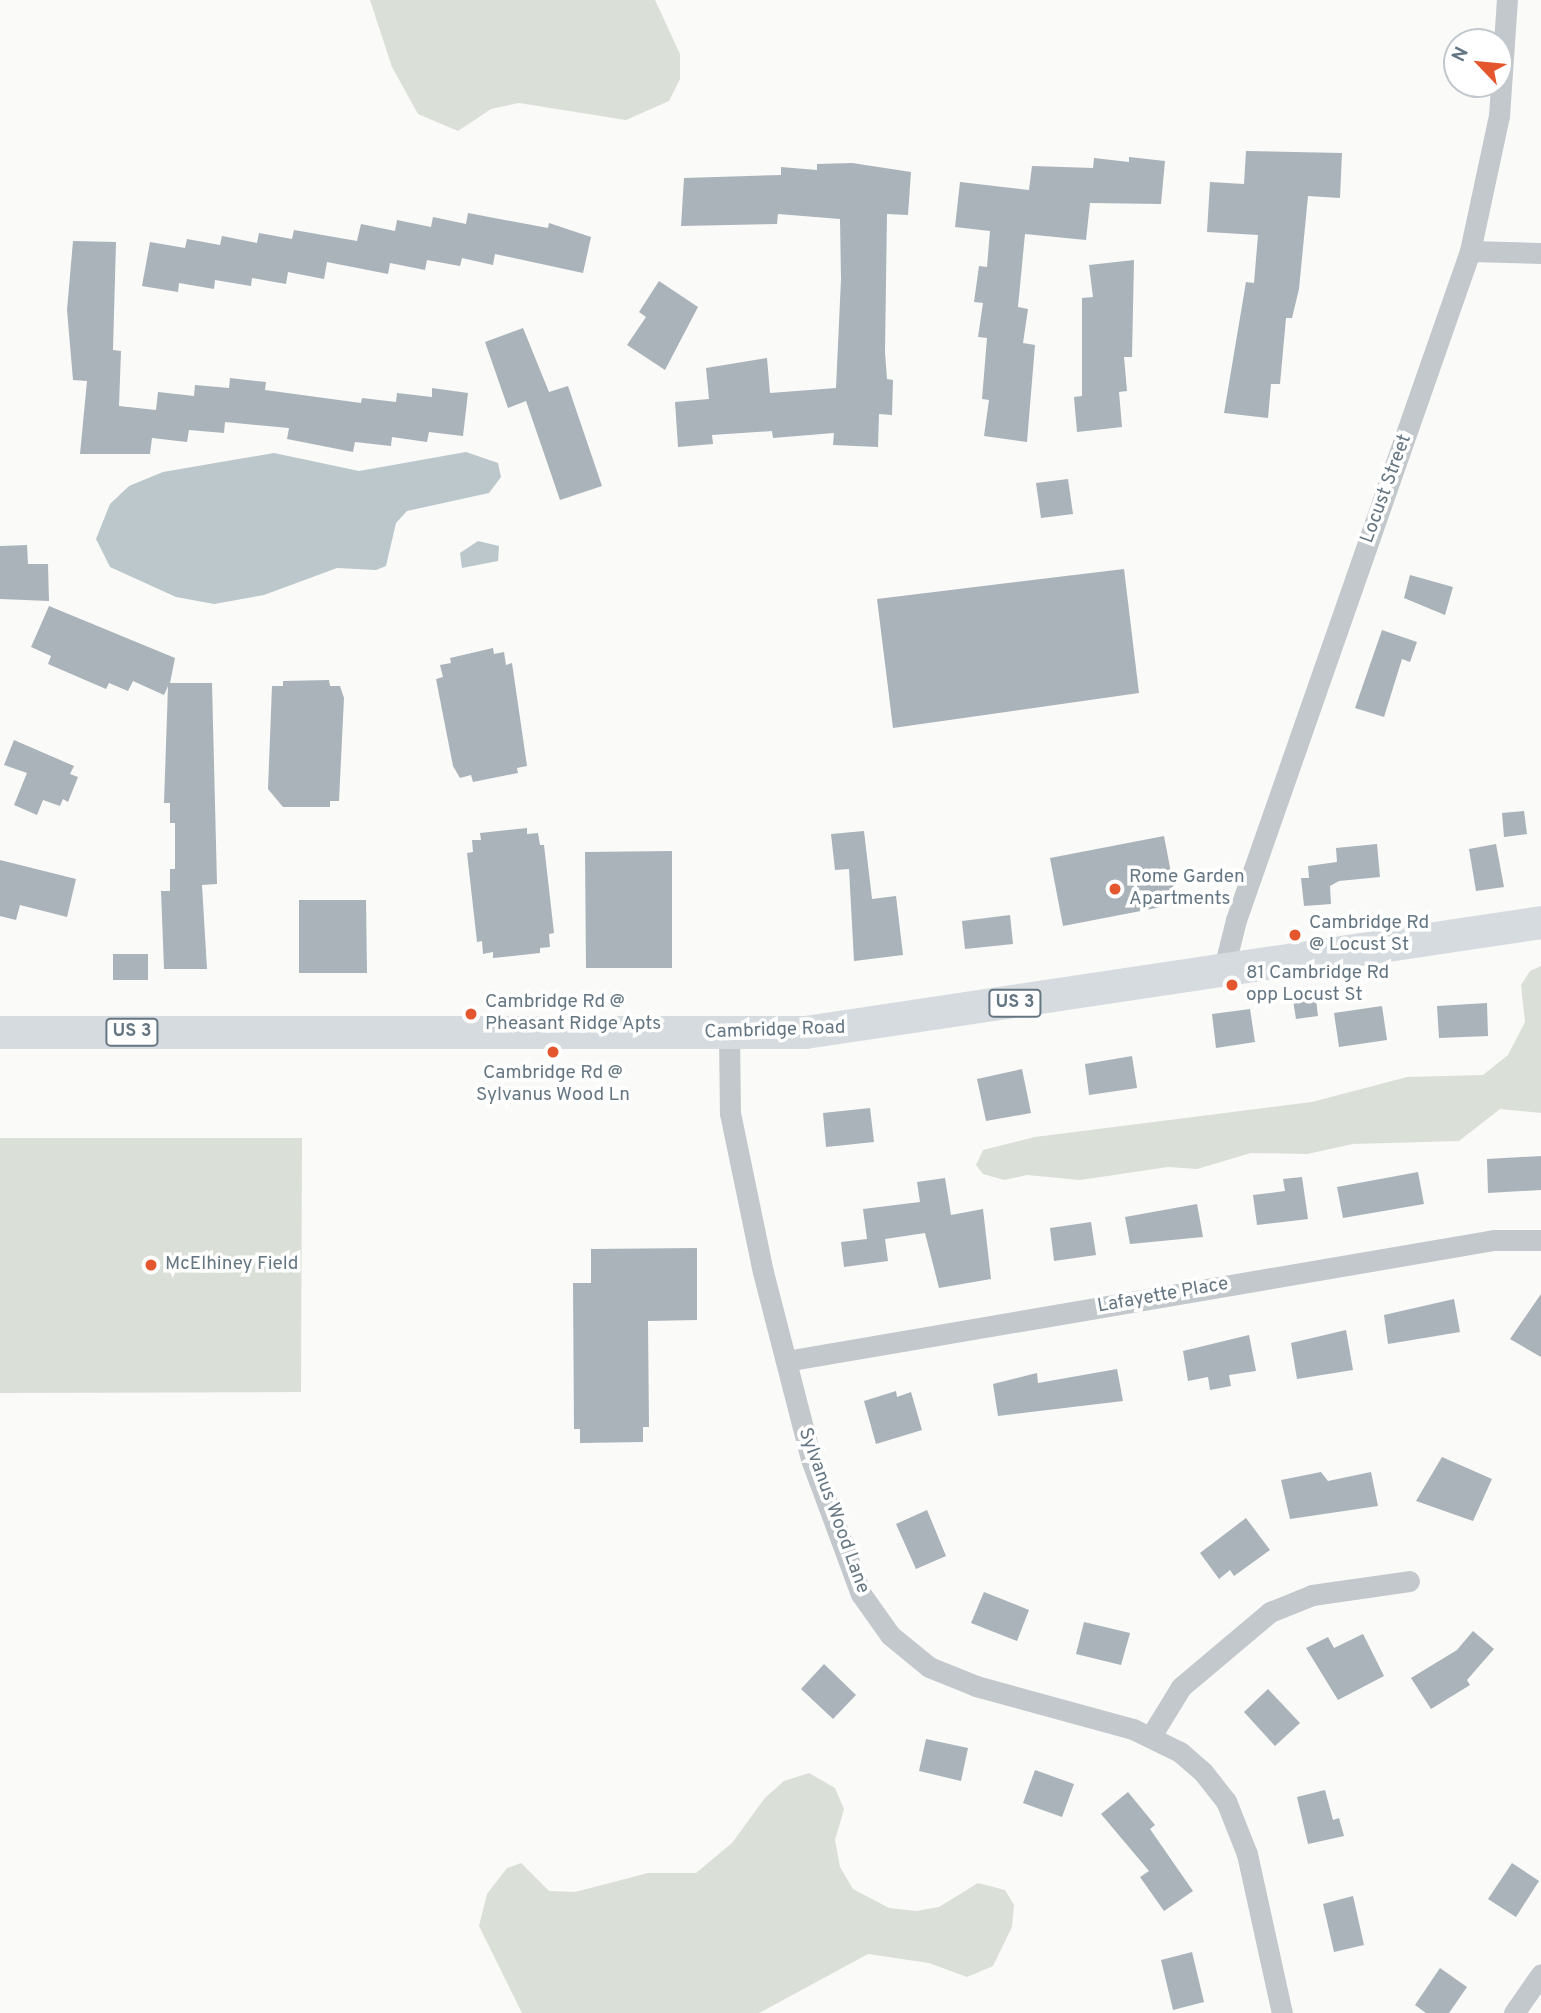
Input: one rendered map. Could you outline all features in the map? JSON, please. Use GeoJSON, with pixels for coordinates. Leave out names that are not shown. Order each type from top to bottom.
{"type":"FeatureCollection","features":[{"type":"Feature","properties":{"kind":"highway","name":"Cambridge Road"},"geometry":{"type":"LineString","coordinates":[[0,1032],[729,1034],[881,1025],[1224,968],[1541,922]]}},
{"type":"Feature","properties":{"kind":"street","name":"Locust Street"},"geometry":{"type":"LineString","coordinates":[[1224,968],[1236,920],[1470,251],[1499,116],[1507,0]]}},
{"type":"Feature","properties":{"kind":"street"},"geometry":{"type":"LineString","coordinates":[[1470,251],[1541,253]]}},
{"type":"Feature","properties":{"kind":"street","name":"Sylvanus Wood Lane"},"geometry":{"type":"LineString","coordinates":[[729,1034],[727,1073],[737,1152],[811,1459],[851,1571],[890,1635],[952,1678],[1151,1736],[1203,1772],[1231,1811],[1247,1854],[1282,2013]]}},
{"type":"Feature","properties":{"kind":"street","name":"Lafayette Place"},"geometry":{"type":"LineString","coordinates":[[786,1361],[1494,1240],[1541,1240]]}},
{"type":"Feature","properties":{"kind":"street"},"geometry":{"type":"LineString","coordinates":[[1151,1736],[1181,1687],[1270,1612],[1312,1595],[1409,1581]]}},
{"type":"Feature","properties":{"kind":"street"},"geometry":{"type":"LineString","coordinates":[[1514,2013],[1541,1974]]}},
{"type":"Feature","properties":{"kind":"shaded area"},"geometry":{"type":"Polygon","coordinates":[[[370,0],[655,0],[680,54],[680,79],[669,101],[626,120],[519,103],[491,109],[458,131],[418,114],[392,67],[370,0]]]}},
{"type":"Feature","properties":{"kind":"shaded area"},"geometry":{"type":"Polygon","coordinates":[[[466,452],[498,463],[501,477],[489,493],[407,511],[396,523],[386,566],[376,570],[337,568],[264,595],[214,604],[176,597],[110,567],[96,539],[110,504],[129,486],[163,472],[274,453],[359,471],[466,452]]]}},
{"type":"Feature","properties":{"kind":"shaded area"},"geometry":{"type":"Polygon","coordinates":[[[478,541],[499,546],[498,561],[462,568],[460,553],[478,541]]]}},
{"type":"Feature","properties":{"kind":"shaded area"},"geometry":{"type":"Polygon","coordinates":[[[1541,966],[1541,1113],[1500,1109],[1459,1141],[1353,1144],[1307,1154],[1251,1153],[1197,1169],[1168,1167],[1080,1180],[1027,1175],[1004,1180],[983,1174],[976,1165],[983,1150],[1035,1137],[1312,1102],[1407,1077],[1483,1075],[1508,1055],[1525,1022],[1521,985],[1530,971],[1541,966]]]}},
{"type":"Feature","properties":{"kind":"shaded area","name":"McElhiney Field"},"geometry":{"type":"Polygon","coordinates":[[[0,1138],[302,1138],[301,1392],[0,1393],[0,1138]]]}},
{"type":"Feature","properties":{"kind":"shaded area"},"geometry":{"type":"Polygon","coordinates":[[[809,1773],[835,1788],[844,1809],[835,1840],[840,1867],[853,1889],[889,1908],[916,1911],[939,1907],[978,1883],[1005,1890],[1014,1905],[1012,1927],[993,1966],[967,1977],[929,1963],[868,1954],[759,2013],[522,2013],[479,1926],[487,1894],[507,1868],[521,1863],[549,1891],[575,1892],[648,1873],[696,1873],[732,1843],[765,1798],[784,1781],[809,1773]]]}},
{"type":"Feature","properties":{"kind":"building"},"geometry":{"type":"Polygon","coordinates":[[[1246,151],[1342,153],[1340,198],[1308,196],[1299,289],[1292,318],[1286,318],[1280,384],[1271,384],[1268,418],[1224,413],[1246,282],[1254,283],[1258,235],[1207,232],[1210,182],[1244,184],[1246,151]]]}},
{"type":"Feature","properties":{"kind":"building"},"geometry":{"type":"Polygon","coordinates":[[[1129,157],[1165,161],[1161,204],[1090,203],[1086,240],[1025,234],[1018,307],[1028,309],[1023,343],[1035,345],[1027,442],[984,436],[989,400],[982,399],[987,338],[978,337],[983,303],[974,302],[979,266],[987,267],[990,231],[955,227],[960,182],[1029,190],[1032,166],[1093,168],[1094,158],[1129,162],[1129,157]]]}},
{"type":"Feature","properties":{"kind":"building"},"geometry":{"type":"Polygon","coordinates":[[[852,163],[911,172],[908,215],[887,214],[885,352],[887,379],[893,380],[892,415],[879,414],[878,447],[833,445],[834,433],[773,438],[772,431],[712,435],[713,444],[678,447],[675,402],[709,399],[706,368],[767,358],[770,393],[836,388],[841,279],[840,219],[778,214],[777,224],[681,226],[684,178],[781,175],[781,167],[817,170],[817,164],[852,163]]]}},
{"type":"Feature","properties":{"kind":"building"},"geometry":{"type":"Polygon","coordinates":[[[468,213],[548,228],[549,223],[591,237],[583,273],[495,254],[493,265],[462,258],[460,266],[427,260],[425,270],[390,263],[388,274],[327,262],[324,279],[288,272],[286,284],[252,278],[251,286],[215,280],[214,289],[179,283],[178,292],[142,286],[150,242],[185,248],[187,239],[220,245],[222,236],[257,243],[259,233],[292,239],[294,230],[357,241],[361,224],[395,231],[397,220],[431,227],[433,217],[466,224],[468,213]]]}},
{"type":"Feature","properties":{"kind":"building"},"geometry":{"type":"Polygon","coordinates":[[[73,241],[116,242],[113,350],[121,351],[119,406],[156,410],[158,392],[194,396],[195,385],[229,388],[230,378],[266,382],[265,390],[361,403],[362,398],[396,402],[397,393],[432,397],[432,388],[468,393],[463,436],[429,432],[427,442],[392,437],[391,446],[355,442],[353,452],[287,439],[289,428],[225,422],[224,433],[189,430],[187,442],[152,438],[150,454],[80,454],[87,381],[73,380],[67,310],[73,241]]]}},
{"type":"Feature","properties":{"kind":"building"},"geometry":{"type":"Polygon","coordinates":[[[1134,260],[1132,357],[1124,357],[1127,391],[1119,392],[1122,427],[1077,432],[1074,397],[1082,396],[1082,298],[1093,297],[1089,265],[1134,260]]]}},
{"type":"Feature","properties":{"kind":"building"},"geometry":{"type":"Polygon","coordinates":[[[659,281],[698,307],[665,370],[627,345],[646,317],[639,312],[659,281]]]}},
{"type":"Feature","properties":{"kind":"building"},"geometry":{"type":"Polygon","coordinates":[[[523,328],[549,392],[568,386],[602,486],[560,500],[526,401],[508,408],[485,342],[523,328]]]}},
{"type":"Feature","properties":{"kind":"building"},"geometry":{"type":"Polygon","coordinates":[[[1068,479],[1073,514],[1041,518],[1036,483],[1068,479]]]}},
{"type":"Feature","properties":{"kind":"building"},"geometry":{"type":"Polygon","coordinates":[[[27,545],[28,564],[48,564],[49,601],[0,599],[0,546],[27,545]]]}},
{"type":"Feature","properties":{"kind":"building"},"geometry":{"type":"Polygon","coordinates":[[[1124,569],[1139,693],[893,728],[877,599],[1124,569]]]}},
{"type":"Feature","properties":{"kind":"building"},"geometry":{"type":"Polygon","coordinates":[[[1410,575],[1453,587],[1445,615],[1404,598],[1410,575]]]}},
{"type":"Feature","properties":{"kind":"building"},"geometry":{"type":"Polygon","coordinates":[[[49,606],[175,658],[170,683],[212,683],[217,884],[202,885],[207,969],[164,969],[161,891],[170,891],[170,869],[175,869],[175,823],[170,823],[170,803],[164,803],[168,686],[164,695],[133,681],[128,691],[109,683],[106,689],[48,664],[51,656],[31,647],[49,606]]]}},
{"type":"Feature","properties":{"kind":"building"},"geometry":{"type":"Polygon","coordinates":[[[1382,630],[1417,642],[1410,662],[1402,659],[1384,717],[1355,708],[1382,630]]]}},
{"type":"Feature","properties":{"kind":"building"},"geometry":{"type":"Polygon","coordinates":[[[493,648],[494,654],[504,652],[506,665],[512,663],[527,766],[517,768],[518,773],[473,782],[471,775],[460,778],[453,766],[436,679],[443,677],[440,665],[451,663],[450,658],[493,648]]]}},
{"type":"Feature","properties":{"kind":"building"},"geometry":{"type":"Polygon","coordinates":[[[329,680],[330,686],[340,686],[344,698],[339,801],[330,801],[330,807],[283,807],[268,789],[272,686],[283,686],[283,681],[329,680]]]}},
{"type":"Feature","properties":{"kind":"building"},"geometry":{"type":"Polygon","coordinates":[[[14,740],[74,766],[70,774],[78,777],[68,802],[63,799],[60,806],[43,800],[37,815],[14,805],[27,773],[4,765],[14,740]]]}},
{"type":"Feature","properties":{"kind":"building"},"geometry":{"type":"Polygon","coordinates":[[[1524,811],[1527,834],[1504,837],[1502,813],[1524,811]]]}},
{"type":"Feature","properties":{"kind":"building"},"geometry":{"type":"Polygon","coordinates":[[[527,828],[527,834],[538,833],[540,845],[544,845],[554,933],[549,934],[550,947],[540,948],[540,953],[493,958],[493,952],[483,954],[482,941],[477,942],[467,853],[473,852],[472,840],[481,840],[480,833],[527,828]]]}},
{"type":"Feature","properties":{"kind":"building"},"geometry":{"type":"Polygon","coordinates":[[[864,831],[872,899],[896,896],[903,955],[854,961],[849,869],[835,870],[831,834],[864,831]]]}},
{"type":"Feature","properties":{"kind":"building","name":"Rome Garden Apartments"},"geometry":{"type":"Polygon","coordinates":[[[1164,836],[1177,904],[1063,926],[1050,858],[1164,836]]]}},
{"type":"Feature","properties":{"kind":"building"},"geometry":{"type":"Polygon","coordinates":[[[1377,844],[1380,877],[1339,881],[1330,886],[1331,904],[1304,906],[1301,878],[1309,878],[1308,866],[1337,862],[1336,848],[1377,844]]]}},
{"type":"Feature","properties":{"kind":"building"},"geometry":{"type":"Polygon","coordinates":[[[1496,844],[1504,887],[1476,891],[1469,849],[1496,844]]]}},
{"type":"Feature","properties":{"kind":"building"},"geometry":{"type":"Polygon","coordinates":[[[672,851],[672,968],[586,968],[585,852],[672,851]]]}},
{"type":"Feature","properties":{"kind":"building"},"geometry":{"type":"Polygon","coordinates":[[[0,860],[76,879],[67,917],[20,905],[16,920],[0,916],[0,860]]]}},
{"type":"Feature","properties":{"kind":"building"},"geometry":{"type":"Polygon","coordinates":[[[299,900],[366,900],[367,973],[299,973],[299,900]]]}},
{"type":"Feature","properties":{"kind":"building"},"geometry":{"type":"Polygon","coordinates":[[[1010,915],[1013,944],[965,949],[962,921],[1010,915]]]}},
{"type":"Feature","properties":{"kind":"building"},"geometry":{"type":"Polygon","coordinates":[[[113,954],[148,954],[148,980],[113,980],[113,954]]]}},
{"type":"Feature","properties":{"kind":"building"},"geometry":{"type":"Polygon","coordinates":[[[1315,991],[1318,1016],[1296,1019],[1292,994],[1315,991]]]}},
{"type":"Feature","properties":{"kind":"building"},"geometry":{"type":"Polygon","coordinates":[[[1487,1003],[1488,1036],[1439,1038],[1437,1006],[1487,1003]]]}},
{"type":"Feature","properties":{"kind":"building"},"geometry":{"type":"Polygon","coordinates":[[[1382,1006],[1387,1040],[1339,1047],[1334,1013],[1382,1006]]]}},
{"type":"Feature","properties":{"kind":"building"},"geometry":{"type":"Polygon","coordinates":[[[1250,1009],[1255,1042],[1216,1048],[1212,1014],[1250,1009]]]}},
{"type":"Feature","properties":{"kind":"building"},"geometry":{"type":"Polygon","coordinates":[[[1132,1056],[1137,1088],[1089,1095],[1085,1064],[1132,1056]]]}},
{"type":"Feature","properties":{"kind":"building"},"geometry":{"type":"Polygon","coordinates":[[[1022,1069],[1031,1113],[986,1121],[977,1079],[1022,1069]]]}},
{"type":"Feature","properties":{"kind":"building"},"geometry":{"type":"Polygon","coordinates":[[[870,1108],[874,1142],[826,1147],[823,1113],[870,1108]]]}},
{"type":"Feature","properties":{"kind":"building"},"geometry":{"type":"Polygon","coordinates":[[[1541,1156],[1541,1190],[1488,1193],[1487,1159],[1541,1156]]]}},
{"type":"Feature","properties":{"kind":"building"},"geometry":{"type":"Polygon","coordinates":[[[1418,1172],[1424,1204],[1343,1218],[1337,1187],[1418,1172]]]}},
{"type":"Feature","properties":{"kind":"building"},"geometry":{"type":"Polygon","coordinates":[[[1302,1177],[1308,1219],[1257,1225],[1253,1195],[1285,1191],[1283,1179],[1302,1177]]]}},
{"type":"Feature","properties":{"kind":"building"},"geometry":{"type":"Polygon","coordinates":[[[945,1178],[951,1215],[983,1209],[991,1279],[939,1288],[925,1233],[885,1239],[888,1261],[844,1267],[841,1242],[867,1239],[863,1209],[920,1202],[917,1182],[945,1178]]]}},
{"type":"Feature","properties":{"kind":"building"},"geometry":{"type":"Polygon","coordinates":[[[1197,1204],[1203,1237],[1130,1244],[1125,1217],[1197,1204]]]}},
{"type":"Feature","properties":{"kind":"building"},"geometry":{"type":"Polygon","coordinates":[[[1091,1222],[1096,1255],[1054,1261],[1050,1228],[1091,1222]]]}},
{"type":"Feature","properties":{"kind":"building"},"geometry":{"type":"Polygon","coordinates":[[[697,1248],[697,1320],[648,1321],[649,1427],[643,1427],[643,1442],[580,1443],[580,1429],[574,1429],[573,1283],[591,1283],[591,1249],[697,1248]]]}},
{"type":"Feature","properties":{"kind":"building"},"geometry":{"type":"Polygon","coordinates":[[[1541,1294],[1541,1357],[1510,1339],[1541,1294]]]}},
{"type":"Feature","properties":{"kind":"building"},"geometry":{"type":"Polygon","coordinates":[[[1454,1299],[1460,1332],[1388,1344],[1384,1315],[1454,1299]]]}},
{"type":"Feature","properties":{"kind":"building"},"geometry":{"type":"Polygon","coordinates":[[[1346,1330],[1353,1370],[1297,1379],[1291,1343],[1346,1330]]]}},
{"type":"Feature","properties":{"kind":"building"},"geometry":{"type":"Polygon","coordinates":[[[1249,1335],[1256,1371],[1229,1375],[1231,1386],[1210,1390],[1208,1377],[1188,1381],[1183,1351],[1249,1335]]]}},
{"type":"Feature","properties":{"kind":"building"},"geometry":{"type":"Polygon","coordinates":[[[1117,1369],[1123,1401],[998,1416],[993,1384],[1037,1373],[1038,1383],[1117,1369]]]}},
{"type":"Feature","properties":{"kind":"building"},"geometry":{"type":"Polygon","coordinates":[[[896,1391],[897,1397],[911,1392],[922,1430],[876,1444],[864,1401],[896,1391]]]}},
{"type":"Feature","properties":{"kind":"building"},"geometry":{"type":"Polygon","coordinates":[[[1442,1457],[1492,1479],[1473,1521],[1416,1501],[1442,1457]]]}},
{"type":"Feature","properties":{"kind":"building"},"geometry":{"type":"Polygon","coordinates":[[[1321,1472],[1328,1481],[1371,1472],[1378,1506],[1290,1519],[1281,1480],[1321,1472]]]}},
{"type":"Feature","properties":{"kind":"building"},"geometry":{"type":"Polygon","coordinates":[[[927,1510],[946,1556],[916,1569],[896,1524],[927,1510]]]}},
{"type":"Feature","properties":{"kind":"building"},"geometry":{"type":"Polygon","coordinates":[[[1246,1518],[1270,1550],[1234,1576],[1230,1570],[1219,1579],[1200,1553],[1246,1518]]]}},
{"type":"Feature","properties":{"kind":"building"},"geometry":{"type":"Polygon","coordinates":[[[984,1592],[1029,1610],[1017,1641],[971,1623],[984,1592]]]}},
{"type":"Feature","properties":{"kind":"building"},"geometry":{"type":"Polygon","coordinates":[[[1084,1622],[1130,1633],[1121,1665],[1076,1654],[1084,1622]]]}},
{"type":"Feature","properties":{"kind":"building"},"geometry":{"type":"Polygon","coordinates":[[[1473,1631],[1494,1649],[1467,1680],[1470,1685],[1431,1709],[1411,1678],[1457,1650],[1473,1631]]]}},
{"type":"Feature","properties":{"kind":"building"},"geometry":{"type":"Polygon","coordinates":[[[1363,1634],[1384,1676],[1338,1700],[1306,1648],[1328,1637],[1334,1648],[1363,1634]]]}},
{"type":"Feature","properties":{"kind":"building"},"geometry":{"type":"Polygon","coordinates":[[[824,1664],[856,1695],[833,1719],[801,1689],[824,1664]]]}},
{"type":"Feature","properties":{"kind":"building"},"geometry":{"type":"Polygon","coordinates":[[[1268,1689],[1300,1723],[1275,1746],[1244,1712],[1268,1689]]]}},
{"type":"Feature","properties":{"kind":"building"},"geometry":{"type":"Polygon","coordinates":[[[926,1739],[968,1748],[961,1781],[919,1771],[926,1739]]]}},
{"type":"Feature","properties":{"kind":"building"},"geometry":{"type":"Polygon","coordinates":[[[1035,1770],[1074,1784],[1062,1817],[1023,1803],[1035,1770]]]}},
{"type":"Feature","properties":{"kind":"building"},"geometry":{"type":"Polygon","coordinates":[[[1325,1790],[1333,1820],[1339,1818],[1344,1836],[1308,1844],[1297,1797],[1325,1790]]]}},
{"type":"Feature","properties":{"kind":"building"},"geometry":{"type":"Polygon","coordinates":[[[1128,1792],[1155,1825],[1150,1829],[1193,1891],[1164,1911],[1140,1877],[1149,1871],[1101,1814],[1128,1792]]]}},
{"type":"Feature","properties":{"kind":"building"},"geometry":{"type":"Polygon","coordinates":[[[1512,1863],[1539,1881],[1516,1917],[1488,1899],[1512,1863]]]}},
{"type":"Feature","properties":{"kind":"building"},"geometry":{"type":"Polygon","coordinates":[[[1353,1896],[1364,1945],[1334,1952],[1323,1904],[1353,1896]]]}},
{"type":"Feature","properties":{"kind":"building"},"geometry":{"type":"Polygon","coordinates":[[[1192,1952],[1204,2002],[1173,2010],[1161,1960],[1192,1952]]]}},
{"type":"Feature","properties":{"kind":"building"},"geometry":{"type":"Polygon","coordinates":[[[1440,1968],[1467,1987],[1449,2013],[1426,2013],[1415,2005],[1440,1968]]]}},
{"type":"Feature","properties":{"kind":"place","name":"Rome Garden Apartments"},"geometry":{"type":"Point","coordinates":[1115,889]}},
{"type":"Feature","properties":{"kind":"place","name":"Cambridge Rd @ Locust St"},"geometry":{"type":"Point","coordinates":[1295,935]}},
{"type":"Feature","properties":{"kind":"place","name":"81 Cambridge Rd opp Locust St"},"geometry":{"type":"Point","coordinates":[1232,985]}},
{"type":"Feature","properties":{"kind":"place","name":"Cambridge Rd @ Pheasant Ridge Apts"},"geometry":{"type":"Point","coordinates":[471,1014]}},
{"type":"Feature","properties":{"kind":"place","name":"Cambridge Rd @ Sylvanus Wood Ln"},"geometry":{"type":"Point","coordinates":[553,1052]}},
{"type":"Feature","properties":{"kind":"place","name":"McElhiney Field"},"geometry":{"type":"Point","coordinates":[151,1265]}}]}
